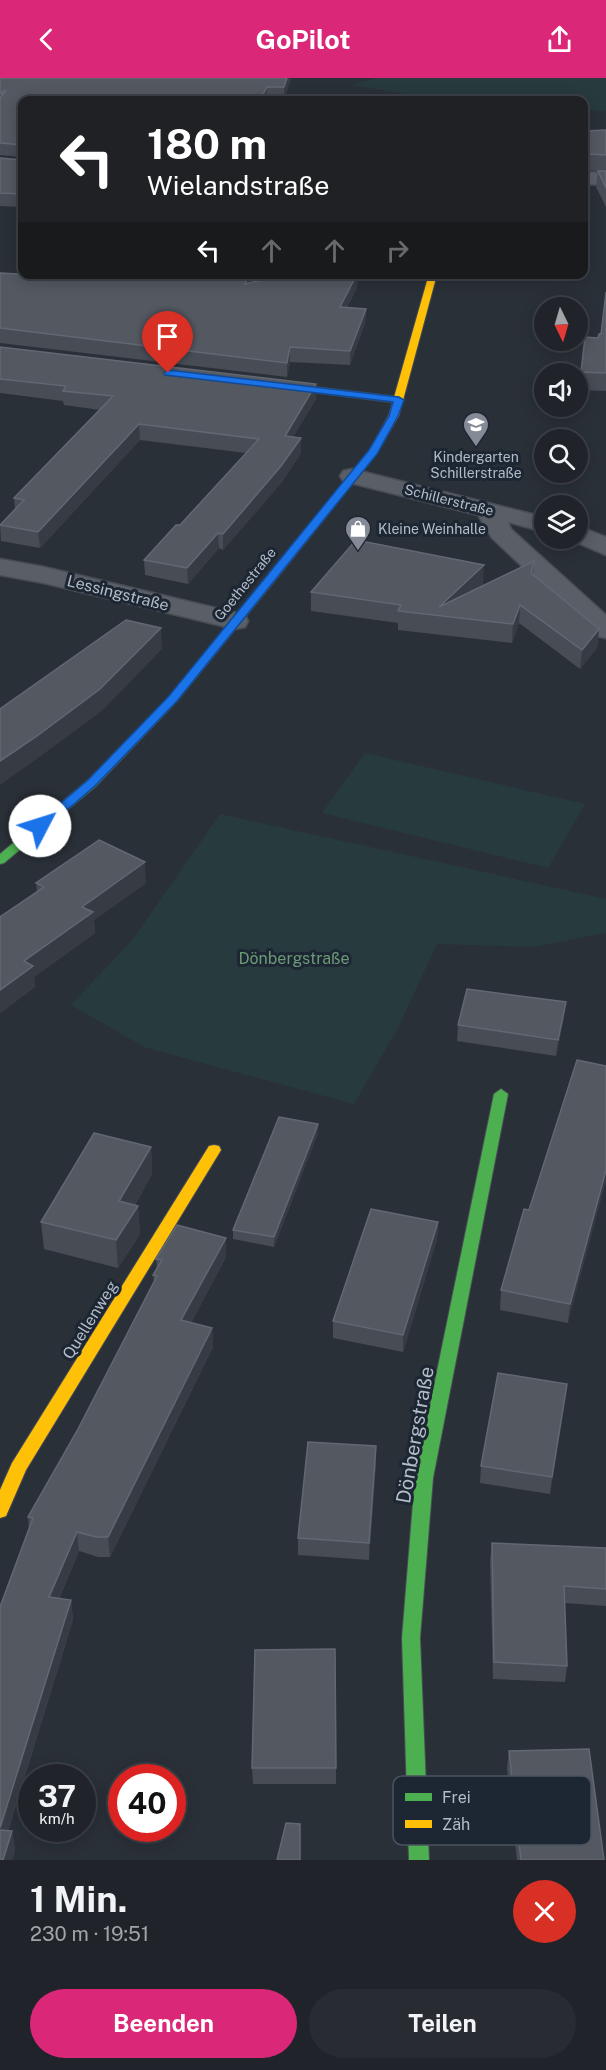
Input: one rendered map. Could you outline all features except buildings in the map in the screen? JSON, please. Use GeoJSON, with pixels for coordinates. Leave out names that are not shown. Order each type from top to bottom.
{"type":"FeatureCollection","features":[{"type":"Feature","properties":{"kind":"street"},"geometry":{"type":"LineString","coordinates":[[588,178],[606,179]]}},
{"type":"Feature","properties":{"kind":"street","name":"Goethestraße"},"geometry":{"type":"LineString","coordinates":[[0,860],[92,783],[173,699],[352,476],[374,452],[394,416],[432,279]]}},
{"type":"Feature","properties":{"kind":"street"},"geometry":{"type":"LineString","coordinates":[[255,383],[399,400]]}},
{"type":"Feature","properties":{"kind":"street","name":"Schillerstraße"},"geometry":{"type":"LineString","coordinates":[[352,476],[534,522]]}},
{"type":"Feature","properties":{"kind":"street"},"geometry":{"type":"LineString","coordinates":[[488,510],[501,533],[606,630]]}},
{"type":"Feature","properties":{"kind":"street"},"geometry":{"type":"LineString","coordinates":[[588,524],[606,518]]}},
{"type":"Feature","properties":{"kind":"street"},"geometry":{"type":"LineString","coordinates":[[588,539],[606,547]]}},
{"type":"Feature","properties":{"kind":"street","name":"Lessingstraße"},"geometry":{"type":"LineString","coordinates":[[0,567],[44,575],[235,621]]}},
{"type":"Feature","properties":{"kind":"street","name":"Dönbergstraße"},"geometry":{"type":"LineString","coordinates":[[416,1776],[411,1638],[423,1478],[501,1094]]}},
{"type":"Feature","properties":{"kind":"street","name":"Quellenweg"},"geometry":{"type":"LineString","coordinates":[[0,1511],[18,1468],[214,1150]]}},
{"type":"Feature","properties":{"kind":"street","name":"Dönbergstraße"},"geometry":{"type":"LineString","coordinates":[[418,1845],[419,1860]]}},
{"type":"Feature","properties":{"kind":"green space"},"geometry":{"type":"Polygon","coordinates":[[[377,78],[606,78],[606,111],[588,110],[588,96],[419,96],[352,85],[377,78]]]}},
{"type":"Feature","properties":{"kind":"green space"},"geometry":{"type":"Polygon","coordinates":[[[365,753],[585,804],[548,868],[322,813],[365,753]]]}},
{"type":"Feature","properties":{"kind":"green space","name":"Dönbergstraße"},"geometry":{"type":"Polygon","coordinates":[[[220,814],[606,899],[606,933],[533,947],[437,944],[398,1028],[354,1104],[144,1047],[71,1005],[133,939],[220,814]]]}},
{"type":"Feature","properties":{"kind":"traffic: fast"},"geometry":{"type":"LineString","coordinates":[[273,385],[399,400]]}},
{"type":"Feature","properties":{"kind":"traffic: fast"},"geometry":{"type":"LineString","coordinates":[[0,860],[92,783],[173,699],[281,566]]}},
{"type":"Feature","properties":{"kind":"traffic: fast"},"geometry":{"type":"LineString","coordinates":[[416,1776],[411,1638],[424,1478],[501,1094]]}},
{"type":"Feature","properties":{"kind":"traffic: fast"},"geometry":{"type":"LineString","coordinates":[[418,1845],[419,1860]]}},
{"type":"Feature","properties":{"kind":"traffic: slow"},"geometry":{"type":"LineString","coordinates":[[281,566],[374,451],[394,415],[432,279]]}},
{"type":"Feature","properties":{"kind":"traffic: slow"},"geometry":{"type":"LineString","coordinates":[[0,1511],[18,1468],[214,1150]]}},
{"type":"Feature","properties":{"kind":"place","name":"Kindergarten Schillerstraße"},"geometry":{"type":"Point","coordinates":[476,448]}},
{"type":"Feature","properties":{"kind":"place","name":"Kleine Weinhalle"},"geometry":{"type":"Point","coordinates":[358,552]}},
{"type":"Feature","properties":{"kind":"route"},"geometry":{"type":"LineString","coordinates":[[40,826],[92,783],[173,699],[374,452],[394,416],[399,400],[168,373]]}}]}
